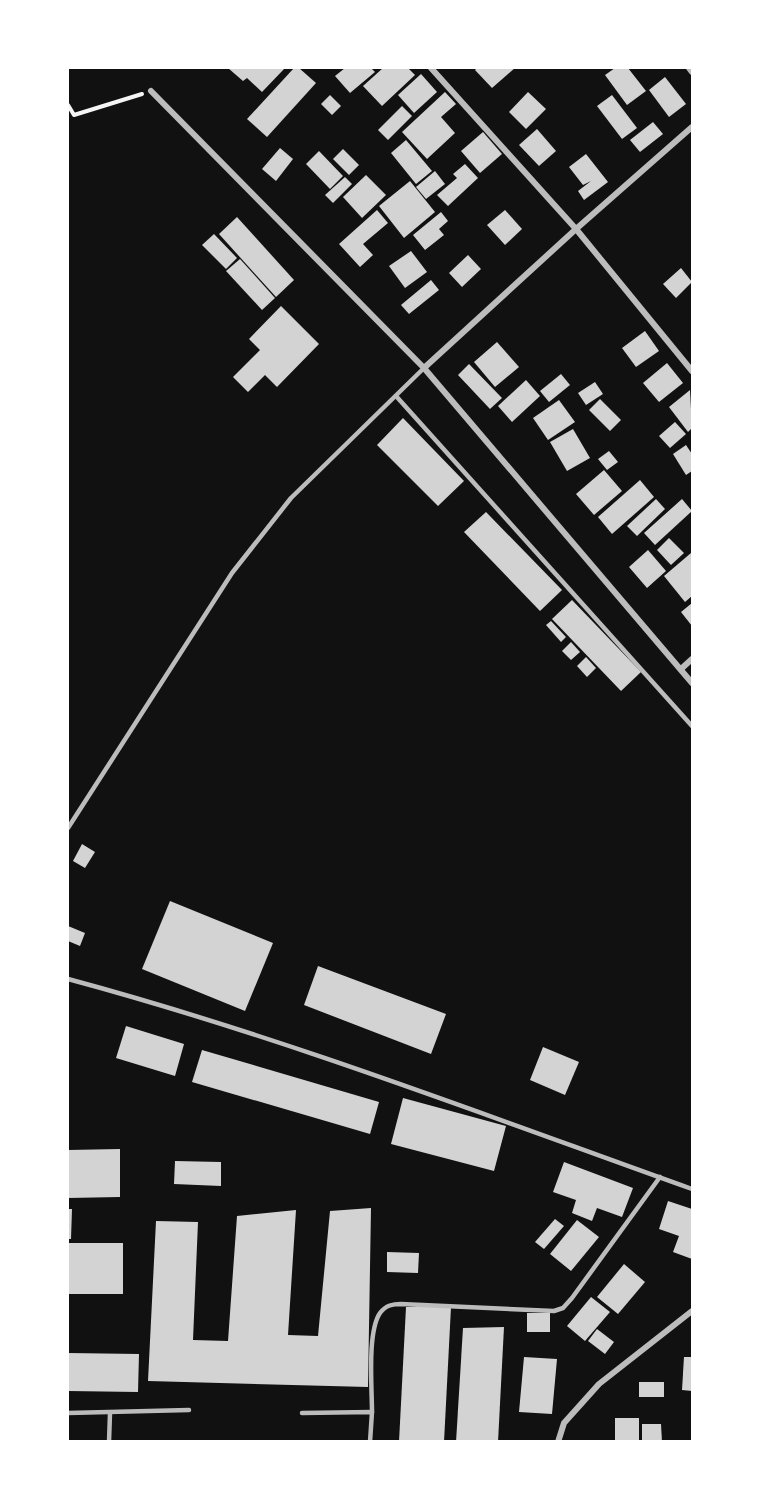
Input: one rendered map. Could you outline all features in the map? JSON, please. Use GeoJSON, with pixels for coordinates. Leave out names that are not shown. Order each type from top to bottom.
{"type":"FeatureCollection","features":[{"type":"Feature","properties":{"kind":"street"},"geometry":{"type":"LineString","coordinates":[[431,68],[576,229],[693,371]]}},
{"type":"Feature","properties":{"kind":"street"},"geometry":{"type":"LineString","coordinates":[[689,68],[693,72]]}},
{"type":"Feature","properties":{"kind":"street"},"geometry":{"type":"LineString","coordinates":[[151,91],[424,368],[693,682]]}},
{"type":"Feature","properties":{"kind":"street"},"geometry":{"type":"LineString","coordinates":[[424,368],[576,229],[693,127]]}},
{"type":"Feature","properties":{"kind":"street"},"geometry":{"type":"LineString","coordinates":[[681,669],[693,659]]}},
{"type":"Feature","properties":{"kind":"street"},"geometry":{"type":"LineString","coordinates":[[558,1442],[564,1423],[599,1384],[693,1311]]}},
{"type":"Feature","properties":{"kind":"lane"},"geometry":{"type":"LineString","coordinates":[[68,828],[232,573],[291,498],[424,368]]}},
{"type":"Feature","properties":{"kind":"lane"},"geometry":{"type":"LineString","coordinates":[[396,396],[693,726]]}},
{"type":"Feature","properties":{"kind":"lane"},"geometry":{"type":"LineString","coordinates":[[68,979],[151,1002],[424,1090],[693,1189]]}},
{"type":"Feature","properties":{"kind":"lane"},"geometry":{"type":"LineString","coordinates":[[370,1442],[374,1332],[381,1311],[390,1305],[401,1304],[554,1311],[562,1308],[572,1298],[660,1177]]}},
{"type":"Feature","properties":{"kind":"lane"},"geometry":{"type":"LineString","coordinates":[[68,1413],[189,1410]]}},
{"type":"Feature","properties":{"kind":"lane"},"geometry":{"type":"LineString","coordinates":[[302,1413],[372,1412]]}},
{"type":"Feature","properties":{"kind":"lane"},"geometry":{"type":"LineString","coordinates":[[109,1442],[110,1413]]}},
{"type":"Feature","properties":{"kind":"path"},"geometry":{"type":"LineString","coordinates":[[68,105],[74,115],[151,91]]}},
{"type":"Feature","properties":{"kind":"building"},"geometry":{"type":"Polygon","coordinates":[[[228,68],[285,68],[262,92],[247,78],[243,81],[228,68]]]}},
{"type":"Feature","properties":{"kind":"building"},"geometry":{"type":"Polygon","coordinates":[[[294,68],[299,68],[316,83],[267,137],[247,119],[294,68]]]}},
{"type":"Feature","properties":{"kind":"building"},"geometry":{"type":"Polygon","coordinates":[[[345,68],[371,68],[375,72],[350,93],[335,76],[345,68]]]}},
{"type":"Feature","properties":{"kind":"building"},"geometry":{"type":"Polygon","coordinates":[[[383,68],[408,68],[415,75],[382,106],[363,86],[383,68]]]}},
{"type":"Feature","properties":{"kind":"building"},"geometry":{"type":"Polygon","coordinates":[[[477,68],[515,68],[492,88],[475,70],[477,68]]]}},
{"type":"Feature","properties":{"kind":"building"},"geometry":{"type":"Polygon","coordinates":[[[615,68],[628,68],[646,91],[627,105],[605,75],[615,68]]]}},
{"type":"Feature","properties":{"kind":"building"},"geometry":{"type":"Polygon","coordinates":[[[421,74],[437,92],[414,113],[398,95],[421,74]]]}},
{"type":"Feature","properties":{"kind":"building"},"geometry":{"type":"Polygon","coordinates":[[[665,77],[686,104],[669,117],[649,90],[665,77]]]}},
{"type":"Feature","properties":{"kind":"building"},"geometry":{"type":"Polygon","coordinates":[[[445,92],[456,104],[441,117],[455,133],[427,159],[402,132],[445,92]]]}},
{"type":"Feature","properties":{"kind":"building"},"geometry":{"type":"Polygon","coordinates":[[[528,92],[546,109],[526,129],[509,112],[528,92]]]}},
{"type":"Feature","properties":{"kind":"building"},"geometry":{"type":"Polygon","coordinates":[[[330,95],[341,106],[332,115],[321,104],[330,95]]]}},
{"type":"Feature","properties":{"kind":"building"},"geometry":{"type":"Polygon","coordinates":[[[612,95],[637,128],[622,139],[597,106],[612,95]]]}},
{"type":"Feature","properties":{"kind":"building"},"geometry":{"type":"Polygon","coordinates":[[[402,106],[412,116],[388,140],[378,130],[402,106]]]}},
{"type":"Feature","properties":{"kind":"building"},"geometry":{"type":"Polygon","coordinates":[[[653,122],[663,134],[640,152],[630,140],[653,122]]]}},
{"type":"Feature","properties":{"kind":"building"},"geometry":{"type":"Polygon","coordinates":[[[537,129],[556,151],[539,166],[519,145],[537,129]]]}},
{"type":"Feature","properties":{"kind":"building"},"geometry":{"type":"Polygon","coordinates":[[[483,132],[502,154],[480,173],[461,151],[483,132]]]}},
{"type":"Feature","properties":{"kind":"building"},"geometry":{"type":"Polygon","coordinates":[[[406,140],[432,171],[416,184],[391,153],[406,140]]]}},
{"type":"Feature","properties":{"kind":"building"},"geometry":{"type":"Polygon","coordinates":[[[280,148],[293,159],[276,181],[262,169],[280,148]]]}},
{"type":"Feature","properties":{"kind":"building"},"geometry":{"type":"Polygon","coordinates":[[[343,149],[359,165],[349,175],[333,159],[343,149]]]}},
{"type":"Feature","properties":{"kind":"building"},"geometry":{"type":"Polygon","coordinates":[[[319,151],[343,176],[330,189],[306,164],[319,151]]]}},
{"type":"Feature","properties":{"kind":"building"},"geometry":{"type":"Polygon","coordinates":[[[586,154],[608,182],[584,200],[578,191],[591,181],[583,185],[569,167],[586,154]]]}},
{"type":"Feature","properties":{"kind":"building"},"geometry":{"type":"Polygon","coordinates":[[[465,164],[478,178],[448,206],[437,195],[457,178],[453,174],[465,164]]]}},
{"type":"Feature","properties":{"kind":"building"},"geometry":{"type":"Polygon","coordinates":[[[435,171],[445,184],[426,199],[416,187],[435,171]]]}},
{"type":"Feature","properties":{"kind":"building"},"geometry":{"type":"Polygon","coordinates":[[[366,175],[386,195],[362,218],[343,197],[366,175]]]}},
{"type":"Feature","properties":{"kind":"building"},"geometry":{"type":"Polygon","coordinates":[[[345,177],[352,184],[333,203],[325,195],[345,177]]]}},
{"type":"Feature","properties":{"kind":"building"},"geometry":{"type":"Polygon","coordinates":[[[410,181],[435,212],[404,238],[379,206],[410,181]]]}},
{"type":"Feature","properties":{"kind":"building"},"geometry":{"type":"Polygon","coordinates":[[[377,210],[388,223],[363,244],[373,255],[360,267],[339,244],[377,210]]]}},
{"type":"Feature","properties":{"kind":"building"},"geometry":{"type":"Polygon","coordinates":[[[505,210],[522,229],[505,245],[487,225],[505,210]]]}},
{"type":"Feature","properties":{"kind":"building"},"geometry":{"type":"Polygon","coordinates":[[[441,212],[448,221],[439,229],[444,235],[425,250],[413,235],[441,212]]]}},
{"type":"Feature","properties":{"kind":"building"},"geometry":{"type":"Polygon","coordinates":[[[237,217],[294,280],[276,297],[219,234],[237,217]]]}},
{"type":"Feature","properties":{"kind":"building"},"geometry":{"type":"Polygon","coordinates":[[[214,234],[237,258],[226,269],[202,245],[214,234]]]}},
{"type":"Feature","properties":{"kind":"building"},"geometry":{"type":"Polygon","coordinates":[[[411,251],[427,272],[405,288],[389,266],[411,251]]]}},
{"type":"Feature","properties":{"kind":"building"},"geometry":{"type":"Polygon","coordinates":[[[468,255],[481,269],[462,287],[449,273],[468,255]]]}},
{"type":"Feature","properties":{"kind":"building"},"geometry":{"type":"Polygon","coordinates":[[[240,259],[275,298],[262,310],[226,271],[240,259]]]}},
{"type":"Feature","properties":{"kind":"building"},"geometry":{"type":"Polygon","coordinates":[[[681,268],[692,282],[676,298],[663,284],[681,268]]]}},
{"type":"Feature","properties":{"kind":"building"},"geometry":{"type":"Polygon","coordinates":[[[431,280],[439,290],[409,314],[401,305],[431,280]]]}},
{"type":"Feature","properties":{"kind":"building"},"geometry":{"type":"Polygon","coordinates":[[[281,306],[319,344],[277,387],[265,375],[248,392],[233,377],[260,350],[249,339],[281,306]]]}},
{"type":"Feature","properties":{"kind":"building"},"geometry":{"type":"Polygon","coordinates":[[[645,331],[659,351],[636,367],[622,348],[645,331]]]}},
{"type":"Feature","properties":{"kind":"building"},"geometry":{"type":"Polygon","coordinates":[[[497,342],[519,367],[495,387],[474,362],[497,342]]]}},
{"type":"Feature","properties":{"kind":"building"},"geometry":{"type":"Polygon","coordinates":[[[667,363],[683,383],[659,402],[643,383],[667,363]]]}},
{"type":"Feature","properties":{"kind":"building"},"geometry":{"type":"Polygon","coordinates":[[[469,364],[502,398],[490,409],[458,375],[469,364]]]}},
{"type":"Feature","properties":{"kind":"building"},"geometry":{"type":"Polygon","coordinates":[[[561,374],[570,385],[549,402],[540,391],[561,374]]]}},
{"type":"Feature","properties":{"kind":"building"},"geometry":{"type":"Polygon","coordinates":[[[526,380],[540,396],[512,422],[498,406],[526,380]]]}},
{"type":"Feature","properties":{"kind":"building"},"geometry":{"type":"Polygon","coordinates":[[[595,382],[603,394],[586,405],[578,393],[595,382]]]}},
{"type":"Feature","properties":{"kind":"building"},"geometry":{"type":"Polygon","coordinates":[[[690,390],[692,428],[688,432],[669,407],[690,390]]]}},
{"type":"Feature","properties":{"kind":"building"},"geometry":{"type":"Polygon","coordinates":[[[600,399],[621,420],[610,431],[589,410],[600,399]]]}},
{"type":"Feature","properties":{"kind":"building"},"geometry":{"type":"Polygon","coordinates":[[[559,400],[575,422],[548,440],[533,418],[559,400]]]}},
{"type":"Feature","properties":{"kind":"building"},"geometry":{"type":"Polygon","coordinates":[[[403,418],[464,481],[438,506],[377,445],[403,418]]]}},
{"type":"Feature","properties":{"kind":"building"},"geometry":{"type":"Polygon","coordinates":[[[675,422],[686,434],[670,448],[659,436],[675,422]]]}},
{"type":"Feature","properties":{"kind":"building"},"geometry":{"type":"Polygon","coordinates":[[[573,429],[590,458],[567,471],[550,442],[573,429]]]}},
{"type":"Feature","properties":{"kind":"building"},"geometry":{"type":"Polygon","coordinates":[[[686,445],[692,454],[692,471],[686,475],[673,454],[686,445]]]}},
{"type":"Feature","properties":{"kind":"building"},"geometry":{"type":"Polygon","coordinates":[[[609,451],[618,462],[607,470],[598,459],[609,451]]]}},
{"type":"Feature","properties":{"kind":"building"},"geometry":{"type":"Polygon","coordinates":[[[604,470],[622,491],[594,515],[576,494],[604,470]]]}},
{"type":"Feature","properties":{"kind":"building"},"geometry":{"type":"Polygon","coordinates":[[[640,480],[654,497],[612,534],[598,517],[640,480]]]}},
{"type":"Feature","properties":{"kind":"building"},"geometry":{"type":"Polygon","coordinates":[[[656,499],[665,509],[637,536],[627,526],[656,499]]]}},
{"type":"Feature","properties":{"kind":"building"},"geometry":{"type":"Polygon","coordinates":[[[682,499],[692,511],[655,545],[644,533],[682,499]]]}},
{"type":"Feature","properties":{"kind":"building"},"geometry":{"type":"Polygon","coordinates":[[[486,512],[562,590],[540,611],[464,532],[486,512]]]}},
{"type":"Feature","properties":{"kind":"building"},"geometry":{"type":"Polygon","coordinates":[[[669,538],[684,553],[671,565],[657,550],[669,538]]]}},
{"type":"Feature","properties":{"kind":"building"},"geometry":{"type":"Polygon","coordinates":[[[648,550],[666,571],[647,588],[629,567],[648,550]]]}},
{"type":"Feature","properties":{"kind":"building"},"geometry":{"type":"Polygon","coordinates":[[[691,553],[692,596],[685,602],[664,576],[691,553]]]}},
{"type":"Feature","properties":{"kind":"building"},"geometry":{"type":"Polygon","coordinates":[[[572,600],[641,672],[621,691],[552,619],[572,600]]]}},
{"type":"Feature","properties":{"kind":"building"},"geometry":{"type":"Polygon","coordinates":[[[692,603],[692,626],[681,612],[692,603]]]}},
{"type":"Feature","properties":{"kind":"building"},"geometry":{"type":"Polygon","coordinates":[[[551,621],[566,637],[561,642],[546,625],[551,621]]]}},
{"type":"Feature","properties":{"kind":"building"},"geometry":{"type":"Polygon","coordinates":[[[571,642],[580,652],[571,660],[562,651],[571,642]]]}},
{"type":"Feature","properties":{"kind":"building"},"geometry":{"type":"Polygon","coordinates":[[[586,657],[596,668],[587,677],[577,666],[586,657]]]}},
{"type":"Feature","properties":{"kind":"building"},"geometry":{"type":"Polygon","coordinates":[[[82,844],[95,852],[85,868],[73,861],[82,844]]]}},
{"type":"Feature","properties":{"kind":"building"},"geometry":{"type":"Polygon","coordinates":[[[170,901],[273,943],[245,1011],[142,969],[170,901]]]}},
{"type":"Feature","properties":{"kind":"building"},"geometry":{"type":"Polygon","coordinates":[[[68,926],[85,933],[80,946],[68,941],[68,926]]]}},
{"type":"Feature","properties":{"kind":"building"},"geometry":{"type":"Polygon","coordinates":[[[318,966],[446,1014],[431,1054],[304,1005],[318,966]]]}},
{"type":"Feature","properties":{"kind":"building"},"geometry":{"type":"Polygon","coordinates":[[[126,1026],[184,1044],[175,1076],[116,1058],[126,1026]]]}},
{"type":"Feature","properties":{"kind":"building"},"geometry":{"type":"Polygon","coordinates":[[[543,1047],[579,1062],[565,1095],[530,1080],[543,1047]]]}},
{"type":"Feature","properties":{"kind":"building"},"geometry":{"type":"Polygon","coordinates":[[[202,1050],[379,1102],[370,1134],[192,1082],[202,1050]]]}},
{"type":"Feature","properties":{"kind":"building"},"geometry":{"type":"Polygon","coordinates":[[[403,1098],[506,1126],[494,1171],[391,1144],[403,1098]]]}},
{"type":"Feature","properties":{"kind":"building"},"geometry":{"type":"Polygon","coordinates":[[[120,1149],[120,1197],[68,1198],[68,1150],[120,1149]]]}},
{"type":"Feature","properties":{"kind":"building"},"geometry":{"type":"Polygon","coordinates":[[[175,1161],[221,1162],[221,1186],[174,1184],[175,1161]]]}},
{"type":"Feature","properties":{"kind":"building"},"geometry":{"type":"Polygon","coordinates":[[[564,1162],[633,1188],[622,1217],[597,1208],[592,1221],[572,1213],[576,1200],[553,1192],[564,1162]]]}},
{"type":"Feature","properties":{"kind":"building"},"geometry":{"type":"Polygon","coordinates":[[[668,1201],[692,1209],[692,1259],[673,1252],[679,1236],[659,1229],[668,1201]]]}},
{"type":"Feature","properties":{"kind":"building"},"geometry":{"type":"Polygon","coordinates":[[[371,1208],[368,1387],[148,1381],[156,1221],[198,1222],[193,1340],[228,1341],[237,1216],[296,1210],[288,1335],[318,1336],[330,1211],[371,1208]]]}},
{"type":"Feature","properties":{"kind":"building"},"geometry":{"type":"Polygon","coordinates":[[[68,1209],[72,1209],[71,1239],[68,1239],[68,1209]]]}},
{"type":"Feature","properties":{"kind":"building"},"geometry":{"type":"Polygon","coordinates":[[[555,1219],[564,1226],[544,1249],[535,1242],[555,1219]]]}},
{"type":"Feature","properties":{"kind":"building"},"geometry":{"type":"Polygon","coordinates":[[[577,1220],[599,1237],[571,1271],[550,1254],[577,1220]]]}},
{"type":"Feature","properties":{"kind":"building"},"geometry":{"type":"Polygon","coordinates":[[[68,1243],[123,1243],[123,1294],[68,1294],[68,1243]]]}},
{"type":"Feature","properties":{"kind":"building"},"geometry":{"type":"Polygon","coordinates":[[[387,1252],[419,1253],[418,1273],[387,1272],[387,1252]]]}},
{"type":"Feature","properties":{"kind":"building"},"geometry":{"type":"Polygon","coordinates":[[[624,1264],[645,1282],[618,1314],[597,1297],[624,1264]]]}},
{"type":"Feature","properties":{"kind":"building"},"geometry":{"type":"Polygon","coordinates":[[[591,1297],[610,1312],[585,1341],[567,1326],[591,1297]]]}},
{"type":"Feature","properties":{"kind":"building"},"geometry":{"type":"Polygon","coordinates":[[[406,1307],[451,1307],[444,1442],[399,1442],[406,1307]]]}},
{"type":"Feature","properties":{"kind":"building"},"geometry":{"type":"Polygon","coordinates":[[[527,1313],[550,1313],[550,1332],[527,1332],[527,1313]]]}},
{"type":"Feature","properties":{"kind":"building"},"geometry":{"type":"Polygon","coordinates":[[[504,1327],[498,1442],[456,1442],[463,1328],[504,1327]]]}},
{"type":"Feature","properties":{"kind":"building"},"geometry":{"type":"Polygon","coordinates":[[[597,1329],[614,1342],[605,1354],[588,1341],[597,1329]]]}},
{"type":"Feature","properties":{"kind":"building"},"geometry":{"type":"Polygon","coordinates":[[[68,1353],[139,1354],[138,1392],[68,1391],[68,1353]]]}},
{"type":"Feature","properties":{"kind":"building"},"geometry":{"type":"Polygon","coordinates":[[[524,1357],[557,1359],[552,1414],[519,1412],[524,1357]]]}},
{"type":"Feature","properties":{"kind":"building"},"geometry":{"type":"Polygon","coordinates":[[[684,1357],[692,1357],[692,1391],[682,1390],[684,1357]]]}},
{"type":"Feature","properties":{"kind":"building"},"geometry":{"type":"Polygon","coordinates":[[[639,1382],[664,1382],[664,1397],[639,1397],[639,1382]]]}},
{"type":"Feature","properties":{"kind":"building"},"geometry":{"type":"Polygon","coordinates":[[[615,1418],[639,1418],[639,1442],[615,1442],[615,1418]]]}},
{"type":"Feature","properties":{"kind":"building"},"geometry":{"type":"Polygon","coordinates":[[[642,1424],[661,1424],[662,1442],[642,1442],[642,1424]]]}}]}
